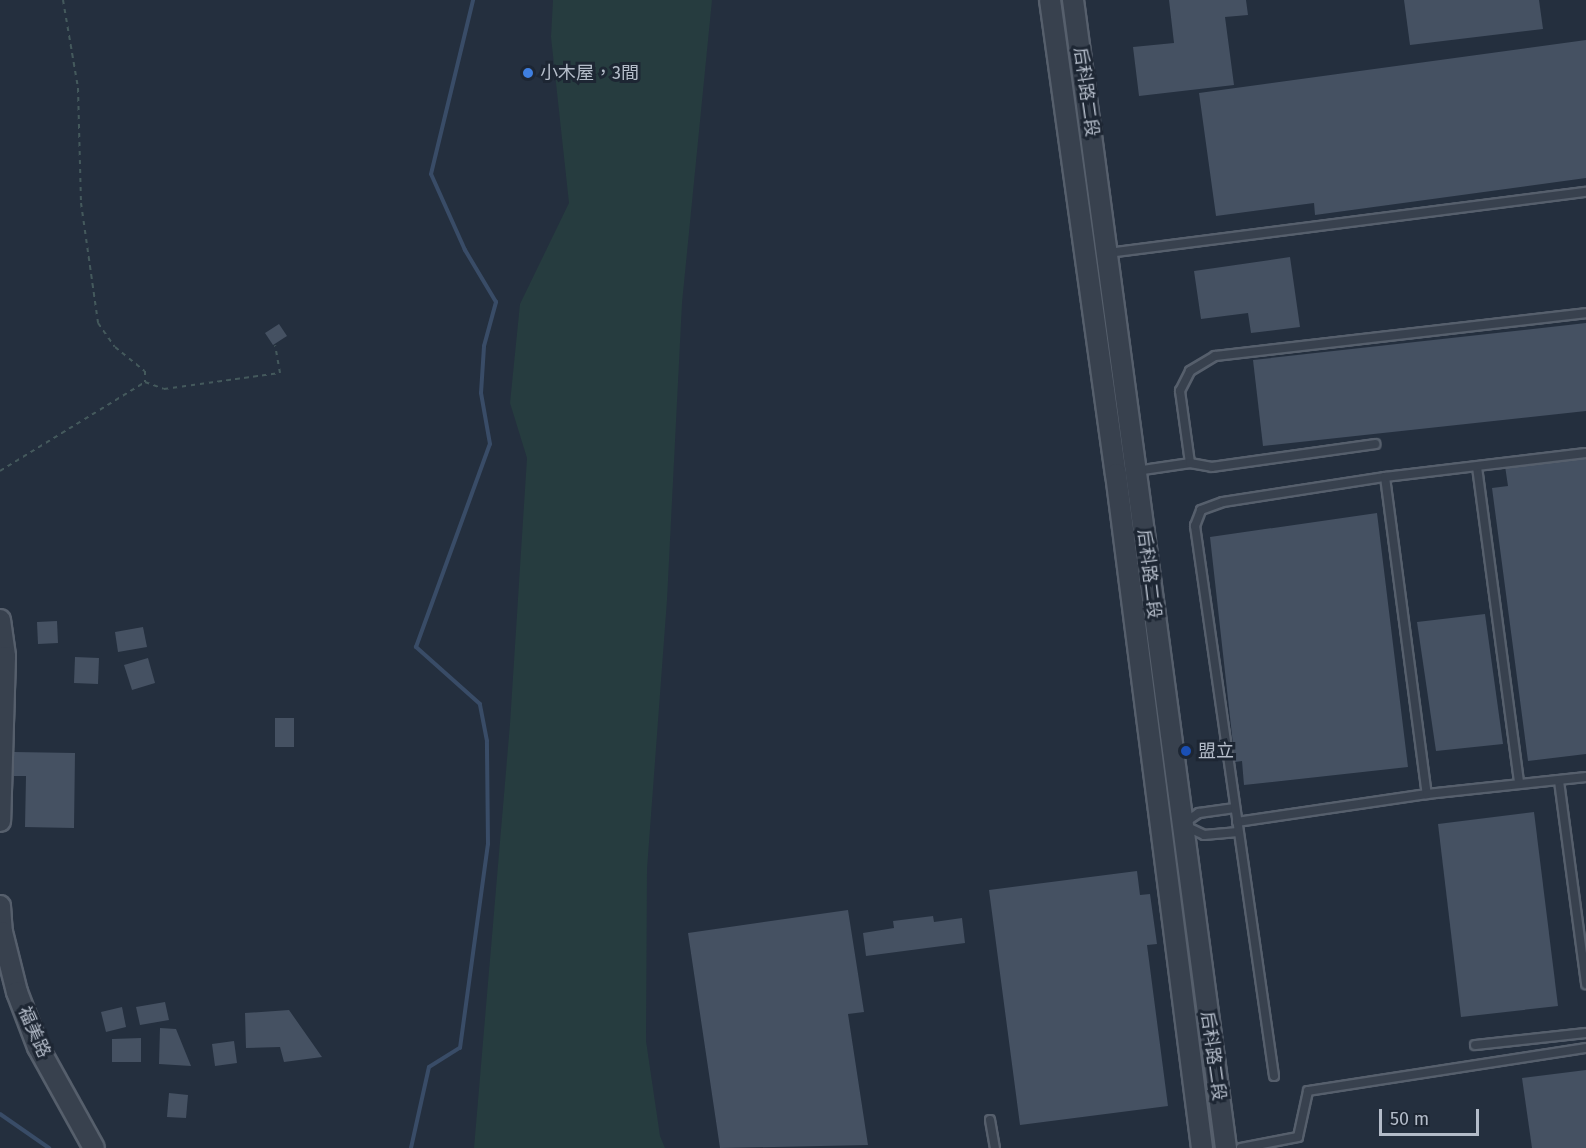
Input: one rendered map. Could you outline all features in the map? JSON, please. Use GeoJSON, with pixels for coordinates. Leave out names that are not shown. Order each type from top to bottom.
{"type":"FeatureCollection","features":[{"type":"Feature","properties":{"kind":"street","name":"后科路二段"},"geometry":{"type":"LineString","coordinates":[[1050,0],[1202,1148]]}},
{"type":"Feature","properties":{"kind":"street","name":"后科路二段"},"geometry":{"type":"LineString","coordinates":[[1073,0],[1108,252],[1181,825],[1226,1148]]}},
{"type":"Feature","properties":{"kind":"street"},"geometry":{"type":"LineString","coordinates":[[1084,256],[1108,252]]}},
{"type":"Feature","properties":{"kind":"street"},"geometry":{"type":"LineString","coordinates":[[0,620],[5,657],[0,820]]}},
{"type":"Feature","properties":{"kind":"street"},"geometry":{"type":"LineString","coordinates":[[1161,827],[1181,825]]}},
{"type":"Feature","properties":{"kind":"street","name":"福美路"},"geometry":{"type":"LineString","coordinates":[[0,906],[2,932],[17,992],[39,1047],[94,1148]]}},
{"type":"Feature","properties":{"kind":"lane"},"geometry":{"type":"LineString","coordinates":[[1108,252],[1586,192]]}},
{"type":"Feature","properties":{"kind":"lane"},"geometry":{"type":"LineString","coordinates":[[1190,463],[1180,391],[1190,370],[1215,356],[1586,313]]}},
{"type":"Feature","properties":{"kind":"lane"},"geometry":{"type":"LineString","coordinates":[[1136,471],[1190,463],[1212,467],[1375,444]]}},
{"type":"Feature","properties":{"kind":"lane"},"geometry":{"type":"LineString","coordinates":[[1274,1076],[1195,526],[1201,510],[1223,501],[1385,477],[1586,453]]}},
{"type":"Feature","properties":{"kind":"lane"},"geometry":{"type":"LineString","coordinates":[[1477,467],[1519,782]]}},
{"type":"Feature","properties":{"kind":"lane"},"geometry":{"type":"LineString","coordinates":[[1385,477],[1427,794]]}},
{"type":"Feature","properties":{"kind":"lane"},"geometry":{"type":"LineString","coordinates":[[1236,822],[1519,782],[1558,781],[1586,777]]}},
{"type":"Feature","properties":{"kind":"lane"},"geometry":{"type":"LineString","coordinates":[[1558,781],[1586,984]]}},
{"type":"Feature","properties":{"kind":"lane"},"geometry":{"type":"LineString","coordinates":[[1181,825],[1199,813],[1235,808]]}},
{"type":"Feature","properties":{"kind":"lane"},"geometry":{"type":"LineString","coordinates":[[1181,825],[1204,835],[1238,832]]}},
{"type":"Feature","properties":{"kind":"lane"},"geometry":{"type":"LineString","coordinates":[[1475,1045],[1586,1033]]}},
{"type":"Feature","properties":{"kind":"lane"},"geometry":{"type":"LineString","coordinates":[[1241,1148],[1298,1137],[1308,1091],[1586,1048]]}},
{"type":"Feature","properties":{"kind":"lane"},"geometry":{"type":"LineString","coordinates":[[990,1120],[995,1148]]}},
{"type":"Feature","properties":{"kind":"path"},"geometry":{"type":"LineString","coordinates":[[63,0],[78,88],[81,203],[98,323],[115,347],[145,371],[145,382]]}},
{"type":"Feature","properties":{"kind":"path"},"geometry":{"type":"LineString","coordinates":[[145,382],[164,389],[280,373],[275,345]]}},
{"type":"Feature","properties":{"kind":"path"},"geometry":{"type":"LineString","coordinates":[[0,471],[145,382]]}},
{"type":"Feature","properties":{"kind":"green space"},"geometry":{"type":"Polygon","coordinates":[[[553,0],[712,0],[682,303],[667,600],[647,869],[646,1041],[660,1136],[665,1148],[474,1148],[510,724],[527,458],[510,403],[520,304],[569,203],[551,37],[553,0]]]}},
{"type":"Feature","properties":{"kind":"building"},"geometry":{"type":"Polygon","coordinates":[[[1169,0],[1246,0],[1248,15],[1225,17],[1234,85],[1139,96],[1133,47],[1174,43],[1169,0]]]}},
{"type":"Feature","properties":{"kind":"building"},"geometry":{"type":"Polygon","coordinates":[[[1404,0],[1539,0],[1543,29],[1410,45],[1404,0]]]}},
{"type":"Feature","properties":{"kind":"building"},"geometry":{"type":"Polygon","coordinates":[[[1586,40],[1586,178],[1315,215],[1314,203],[1216,216],[1199,93],[1586,40]]]}},
{"type":"Feature","properties":{"kind":"building"},"geometry":{"type":"Polygon","coordinates":[[[1290,257],[1300,327],[1251,333],[1248,313],[1201,319],[1194,271],[1290,257]]]}},
{"type":"Feature","properties":{"kind":"building"},"geometry":{"type":"Polygon","coordinates":[[[1586,323],[1586,411],[1263,446],[1253,360],[1586,323]]]}},
{"type":"Feature","properties":{"kind":"building"},"geometry":{"type":"Polygon","coordinates":[[[279,324],[287,336],[273,345],[265,333],[279,324]]]}},
{"type":"Feature","properties":{"kind":"building"},"geometry":{"type":"Polygon","coordinates":[[[1586,456],[1586,754],[1528,761],[1492,488],[1508,486],[1505,466],[1586,456]]]}},
{"type":"Feature","properties":{"kind":"building"},"geometry":{"type":"Polygon","coordinates":[[[1377,513],[1408,767],[1244,785],[1242,761],[1235,762],[1210,537],[1377,513]]]}},
{"type":"Feature","properties":{"kind":"building"},"geometry":{"type":"Polygon","coordinates":[[[1485,614],[1503,744],[1436,751],[1417,622],[1485,614]]]}},
{"type":"Feature","properties":{"kind":"building"},"geometry":{"type":"Polygon","coordinates":[[[57,621],[58,643],[38,644],[37,622],[57,621]]]}},
{"type":"Feature","properties":{"kind":"building"},"geometry":{"type":"Polygon","coordinates":[[[143,627],[147,647],[118,652],[115,632],[143,627]]]}},
{"type":"Feature","properties":{"kind":"building"},"geometry":{"type":"Polygon","coordinates":[[[75,657],[99,658],[98,684],[74,683],[75,657]]]}},
{"type":"Feature","properties":{"kind":"building"},"geometry":{"type":"Polygon","coordinates":[[[148,658],[155,683],[132,690],[124,665],[148,658]]]}},
{"type":"Feature","properties":{"kind":"building"},"geometry":{"type":"Polygon","coordinates":[[[275,718],[294,718],[294,747],[275,747],[275,718]]]}},
{"type":"Feature","properties":{"kind":"building"},"geometry":{"type":"Polygon","coordinates":[[[14,752],[75,753],[74,828],[25,827],[26,776],[14,776],[14,752]]]}},
{"type":"Feature","properties":{"kind":"building"},"geometry":{"type":"Polygon","coordinates":[[[1534,812],[1558,1006],[1461,1017],[1438,824],[1534,812]]]}},
{"type":"Feature","properties":{"kind":"building"},"geometry":{"type":"Polygon","coordinates":[[[1137,871],[1140,895],[1150,894],[1157,944],[1147,945],[1168,1106],[1020,1125],[989,890],[1137,871]]]}},
{"type":"Feature","properties":{"kind":"building"},"geometry":{"type":"Polygon","coordinates":[[[848,910],[864,1012],[848,1014],[868,1145],[720,1148],[688,933],[848,910]]]}},
{"type":"Feature","properties":{"kind":"building"},"geometry":{"type":"Polygon","coordinates":[[[933,916],[934,922],[962,918],[965,943],[866,956],[863,933],[894,928],[893,921],[933,916]]]}},
{"type":"Feature","properties":{"kind":"building"},"geometry":{"type":"Polygon","coordinates":[[[165,1002],[169,1020],[140,1025],[136,1007],[165,1002]]]}},
{"type":"Feature","properties":{"kind":"building"},"geometry":{"type":"Polygon","coordinates":[[[122,1007],[126,1027],[106,1032],[101,1012],[122,1007]]]}},
{"type":"Feature","properties":{"kind":"building"},"geometry":{"type":"Polygon","coordinates":[[[289,1010],[322,1057],[284,1062],[280,1047],[246,1048],[245,1013],[289,1010]]]}},
{"type":"Feature","properties":{"kind":"building"},"geometry":{"type":"Polygon","coordinates":[[[160,1028],[176,1029],[191,1066],[159,1064],[160,1028]]]}},
{"type":"Feature","properties":{"kind":"building"},"geometry":{"type":"Polygon","coordinates":[[[141,1038],[141,1062],[112,1062],[112,1039],[141,1038]]]}},
{"type":"Feature","properties":{"kind":"building"},"geometry":{"type":"Polygon","coordinates":[[[234,1041],[237,1063],[215,1066],[212,1044],[234,1041]]]}},
{"type":"Feature","properties":{"kind":"building"},"geometry":{"type":"Polygon","coordinates":[[[1586,1070],[1586,1148],[1532,1148],[1522,1078],[1586,1070]]]}},
{"type":"Feature","properties":{"kind":"building"},"geometry":{"type":"Polygon","coordinates":[[[169,1093],[188,1095],[186,1118],[167,1117],[169,1093]]]}},
{"type":"Feature","properties":{"kind":"waterway"},"geometry":{"type":"LineString","coordinates":[[411,1148],[429,1067],[460,1048],[488,844],[487,741],[480,704],[416,647],[490,444],[481,393],[484,346],[496,302],[465,250],[431,174],[473,0]]}},
{"type":"Feature","properties":{"kind":"waterway"},"geometry":{"type":"LineString","coordinates":[[0,1114],[49,1148]]}},
{"type":"Feature","properties":{"kind":"place","name":"小木屋，3間"},"geometry":{"type":"Point","coordinates":[528,73]}},
{"type":"Feature","properties":{"kind":"place","name":"盟立"},"geometry":{"type":"Point","coordinates":[1186,751]}}]}
